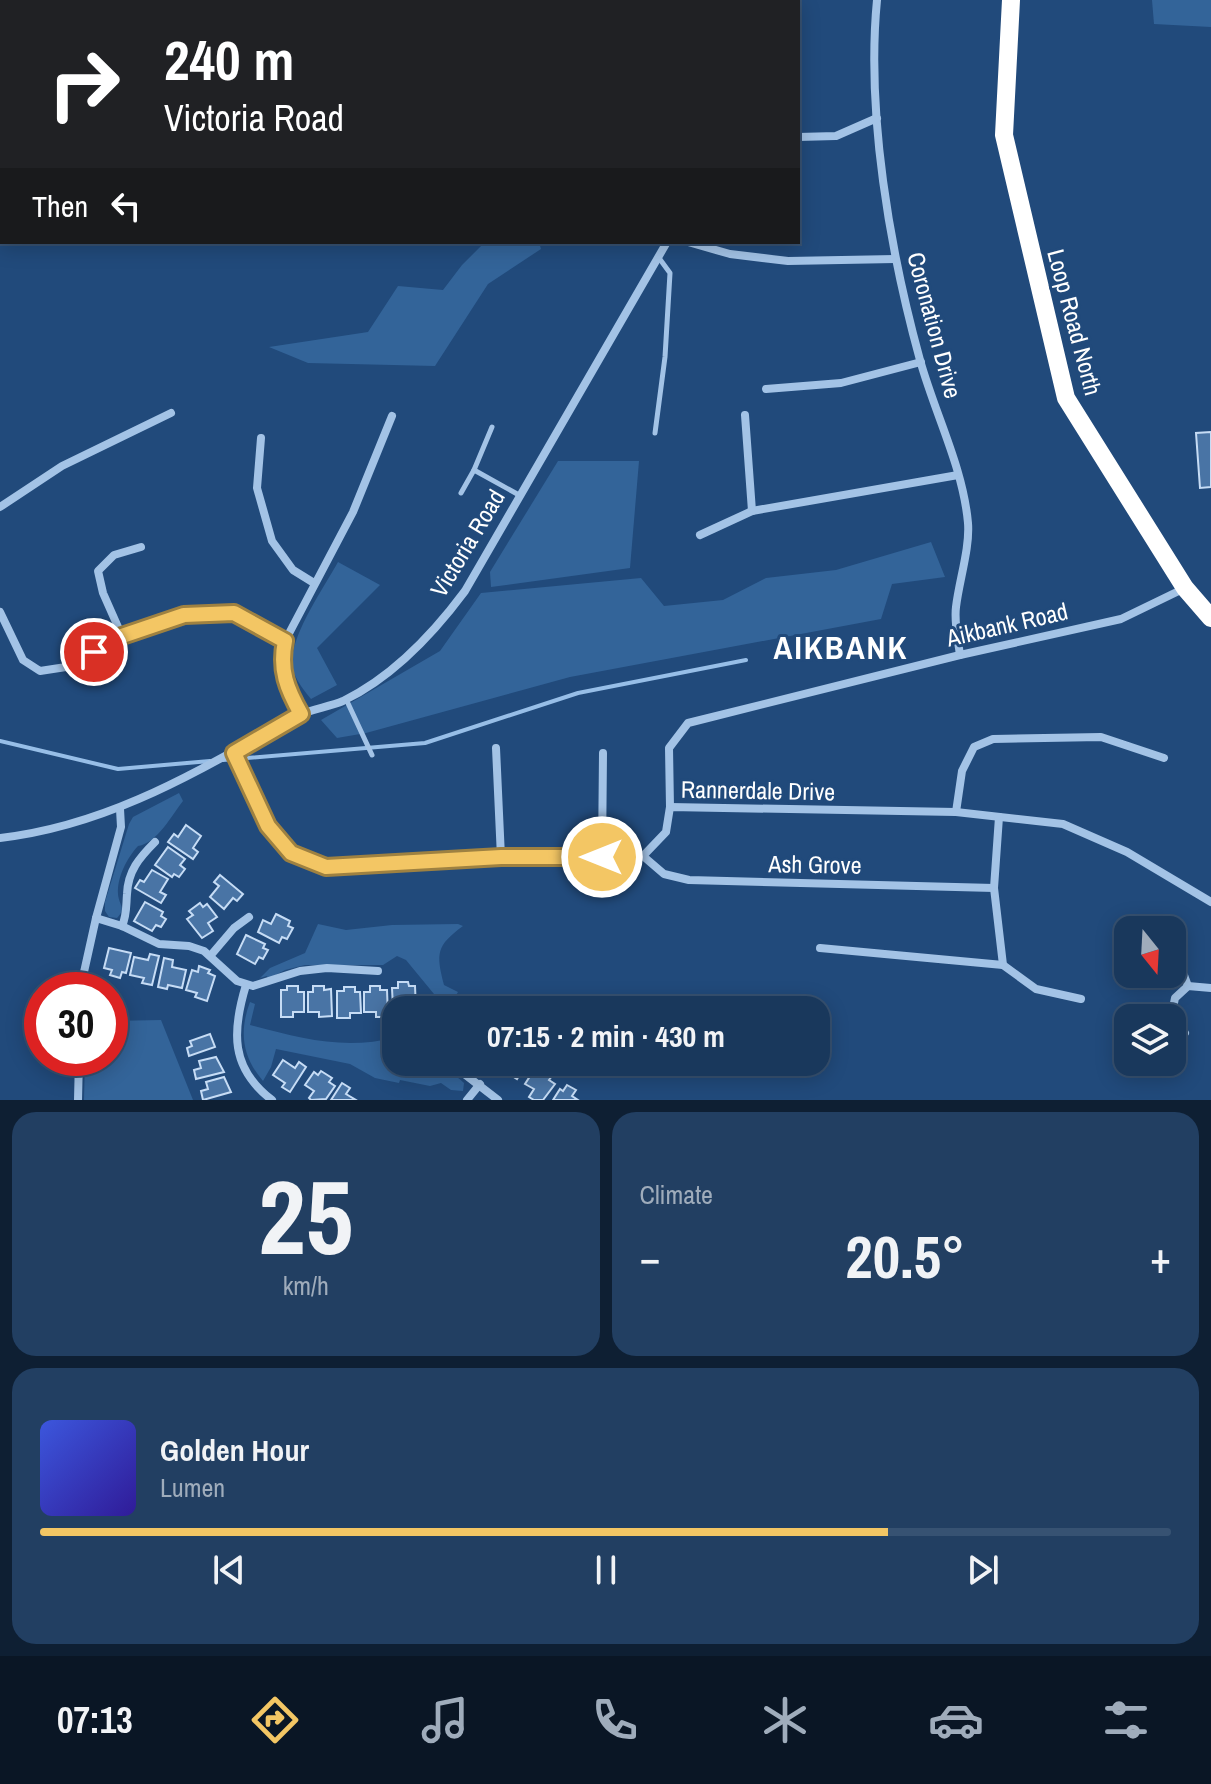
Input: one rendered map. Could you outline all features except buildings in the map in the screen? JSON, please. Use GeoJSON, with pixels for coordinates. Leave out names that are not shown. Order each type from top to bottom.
{"type":"FeatureCollection","features":[{"type":"Feature","properties":{"kind":"highway","name":"Loop Road North"},"geometry":{"type":"LineString","coordinates":[[1011,0],[1004,135],[1066,398],[1185,588],[1211,618]]}},
{"type":"Feature","properties":{"kind":"street","name":"Coronation Drive"},"geometry":{"type":"LineString","coordinates":[[877,0],[874,24],[877,118],[895,259],[921,362],[958,475],[969,525],[955,611],[960,655]]}},
{"type":"Feature","properties":{"kind":"street"},"geometry":{"type":"LineString","coordinates":[[800,137],[836,136],[877,118]]}},
{"type":"Feature","properties":{"kind":"street","name":"Victoria Road"},"geometry":{"type":"LineString","coordinates":[[0,838],[65,827],[120,809],[234,753],[301,714],[346,699],[399,663],[465,591],[666,244]]}},
{"type":"Feature","properties":{"kind":"street"},"geometry":{"type":"LineString","coordinates":[[695,244],[730,254],[788,261],[895,259]]}},
{"type":"Feature","properties":{"kind":"street"},"geometry":{"type":"LineString","coordinates":[[766,389],[841,383],[921,362]]}},
{"type":"Feature","properties":{"kind":"street"},"geometry":{"type":"LineString","coordinates":[[0,507],[62,466],[171,413]]}},
{"type":"Feature","properties":{"kind":"street"},"geometry":{"type":"LineString","coordinates":[[745,415],[752,511]]}},
{"type":"Feature","properties":{"kind":"street"},"geometry":{"type":"LineString","coordinates":[[301,714],[286,687],[281,660],[285,641],[353,512],[392,416]]}},
{"type":"Feature","properties":{"kind":"street"},"geometry":{"type":"LineString","coordinates":[[261,438],[257,488],[272,541],[293,570],[314,583]]}},
{"type":"Feature","properties":{"kind":"street"},"geometry":{"type":"LineString","coordinates":[[700,535],[752,511],[958,475]]}},
{"type":"Feature","properties":{"kind":"street"},"geometry":{"type":"LineString","coordinates":[[122,636],[103,593],[98,571],[114,555],[141,547]]}},
{"type":"Feature","properties":{"kind":"street","name":"Aikbank Road"},"geometry":{"type":"LineString","coordinates":[[670,807],[669,748],[688,723],[960,655],[1121,619],[1185,588]]}},
{"type":"Feature","properties":{"kind":"street"},"geometry":{"type":"LineString","coordinates":[[0,612],[23,660],[40,671],[66,667],[122,636],[184,615],[234,613],[285,641]]}},
{"type":"Feature","properties":{"kind":"street"},"geometry":{"type":"LineString","coordinates":[[956,812],[962,771],[974,747],[993,739],[1101,737],[1164,758]]}},
{"type":"Feature","properties":{"kind":"street"},"geometry":{"type":"LineString","coordinates":[[496,748],[501,857]]}},
{"type":"Feature","properties":{"kind":"street"},"geometry":{"type":"LineString","coordinates":[[234,753],[268,826],[291,853],[326,867],[501,857],[643,856]]}},
{"type":"Feature","properties":{"kind":"street"},"geometry":{"type":"LineString","coordinates":[[602,857],[603,753]]}},
{"type":"Feature","properties":{"kind":"street","name":"Rannerdale Drive"},"geometry":{"type":"LineString","coordinates":[[643,856],[666,832],[670,807],[956,812],[1063,824],[1127,852],[1211,902]]}},
{"type":"Feature","properties":{"kind":"street"},"geometry":{"type":"LineString","coordinates":[[84,972],[121,827],[120,809]]}},
{"type":"Feature","properties":{"kind":"street"},"geometry":{"type":"LineString","coordinates":[[999,817],[994,888],[1003,965]]}},
{"type":"Feature","properties":{"kind":"street"},"geometry":{"type":"LineString","coordinates":[[122,926],[131,872],[135,862],[155,842]]}},
{"type":"Feature","properties":{"kind":"street","name":"Ash Grove"},"geometry":{"type":"LineString","coordinates":[[643,856],[664,874],[689,880],[994,888]]}},
{"type":"Feature","properties":{"kind":"street"},"geometry":{"type":"LineString","coordinates":[[211,955],[234,928],[249,917]]}},
{"type":"Feature","properties":{"kind":"street"},"geometry":{"type":"LineString","coordinates":[[96,918],[122,926],[159,944],[189,946],[211,955],[231,976],[246,985],[260,986],[300,971],[327,968],[378,971]]}},
{"type":"Feature","properties":{"kind":"street"},"geometry":{"type":"LineString","coordinates":[[820,948],[1003,965],[1036,989],[1081,999]]}},
{"type":"Feature","properties":{"kind":"street"},"geometry":{"type":"LineString","coordinates":[[1186,980],[1188,986]]}},
{"type":"Feature","properties":{"kind":"street"},"geometry":{"type":"LineString","coordinates":[[246,985],[236,1023],[239,1055],[254,1083],[272,1100]]}},
{"type":"Feature","properties":{"kind":"street"},"geometry":{"type":"LineString","coordinates":[[1174,1004],[1175,998],[1188,986],[1211,988]]}},
{"type":"Feature","properties":{"kind":"street"},"geometry":{"type":"LineString","coordinates":[[78,1100],[79,1076]]}},
{"type":"Feature","properties":{"kind":"street"},"geometry":{"type":"LineString","coordinates":[[468,1076],[498,1100]]}},
{"type":"Feature","properties":{"kind":"street"},"geometry":{"type":"LineString","coordinates":[[467,1100],[480,1084]]}},
{"type":"Feature","properties":{"kind":"lane"},"geometry":{"type":"LineString","coordinates":[[655,433],[665,357],[670,273],[659,257]]}},
{"type":"Feature","properties":{"kind":"lane"},"geometry":{"type":"LineString","coordinates":[[461,493],[492,427]]}},
{"type":"Feature","properties":{"kind":"lane"},"geometry":{"type":"LineString","coordinates":[[474,470],[519,495]]}},
{"type":"Feature","properties":{"kind":"lane"},"geometry":{"type":"LineString","coordinates":[[346,699],[372,755]]}},
{"type":"Feature","properties":{"kind":"shaded area"},"geometry":{"type":"Polygon","coordinates":[[[1152,0],[1211,0],[1211,27],[1154,24],[1152,0]]]}},
{"type":"Feature","properties":{"kind":"shaded area"},"geometry":{"type":"Polygon","coordinates":[[[483,244],[540,244],[541,249],[488,284],[435,366],[308,363],[269,347],[368,332],[398,286],[443,290],[483,244]]]}},
{"type":"Feature","properties":{"kind":"shaded area"},"geometry":{"type":"Polygon","coordinates":[[[558,461],[639,461],[630,568],[491,587],[490,572],[558,461]]]}},
{"type":"Feature","properties":{"kind":"shaded area"},"geometry":{"type":"Polygon","coordinates":[[[931,542],[945,577],[892,584],[881,619],[570,677],[366,733],[337,738],[321,720],[440,651],[481,593],[641,578],[664,606],[723,600],[766,578],[836,570],[931,542]]]}},
{"type":"Feature","properties":{"kind":"shaded area"},"geometry":{"type":"Polygon","coordinates":[[[338,562],[380,585],[317,648],[337,685],[311,699],[293,671],[294,648],[310,610],[338,562]]]}},
{"type":"Feature","properties":{"kind":"shaded area"},"geometry":{"type":"Polygon","coordinates":[[[179,793],[183,801],[169,821],[152,840],[138,846],[127,862],[118,888],[122,912],[117,918],[109,917],[105,902],[129,824],[133,817],[179,793]]]}},
{"type":"Feature","properties":{"kind":"shaded area"},"geometry":{"type":"Polygon","coordinates":[[[318,924],[346,930],[392,925],[463,926],[443,945],[439,958],[444,985],[458,992],[456,996],[433,996],[406,960],[397,956],[383,965],[305,965],[285,970],[268,979],[267,976],[260,978],[270,968],[305,953],[318,924]]]}},
{"type":"Feature","properties":{"kind":"shaded area"},"geometry":{"type":"Polygon","coordinates":[[[250,1002],[255,1004],[250,1025],[287,1034],[341,1043],[382,1040],[382,1076],[455,1076],[464,1083],[463,1091],[451,1090],[441,1083],[430,1086],[375,1078],[350,1064],[276,1049],[263,1081],[251,1063],[244,1043],[250,1002]]]}},
{"type":"Feature","properties":{"kind":"shaded area"},"geometry":{"type":"Polygon","coordinates":[[[161,1020],[193,1100],[84,1100],[85,1076],[128,1076],[128,1021],[161,1020]]]}},
{"type":"Feature","properties":{"kind":"waterway"},"geometry":{"type":"LineString","coordinates":[[223,760],[425,743],[578,693],[746,660]]}},
{"type":"Feature","properties":{"kind":"waterway"},"geometry":{"type":"LineString","coordinates":[[0,741],[118,769],[210,761]]}},
{"type":"Feature","properties":{"kind":"district","name":"AIKBANK"},"geometry":{"type":"Point","coordinates":[841,647]}},
{"type":"Feature","properties":{"kind":"route"},"geometry":{"type":"LineString","coordinates":[[94,652],[122,636],[184,615],[234,613],[285,641],[281,660],[286,687],[301,714],[234,753],[268,826],[291,853],[326,867],[501,857],[602,857]]}}]}
